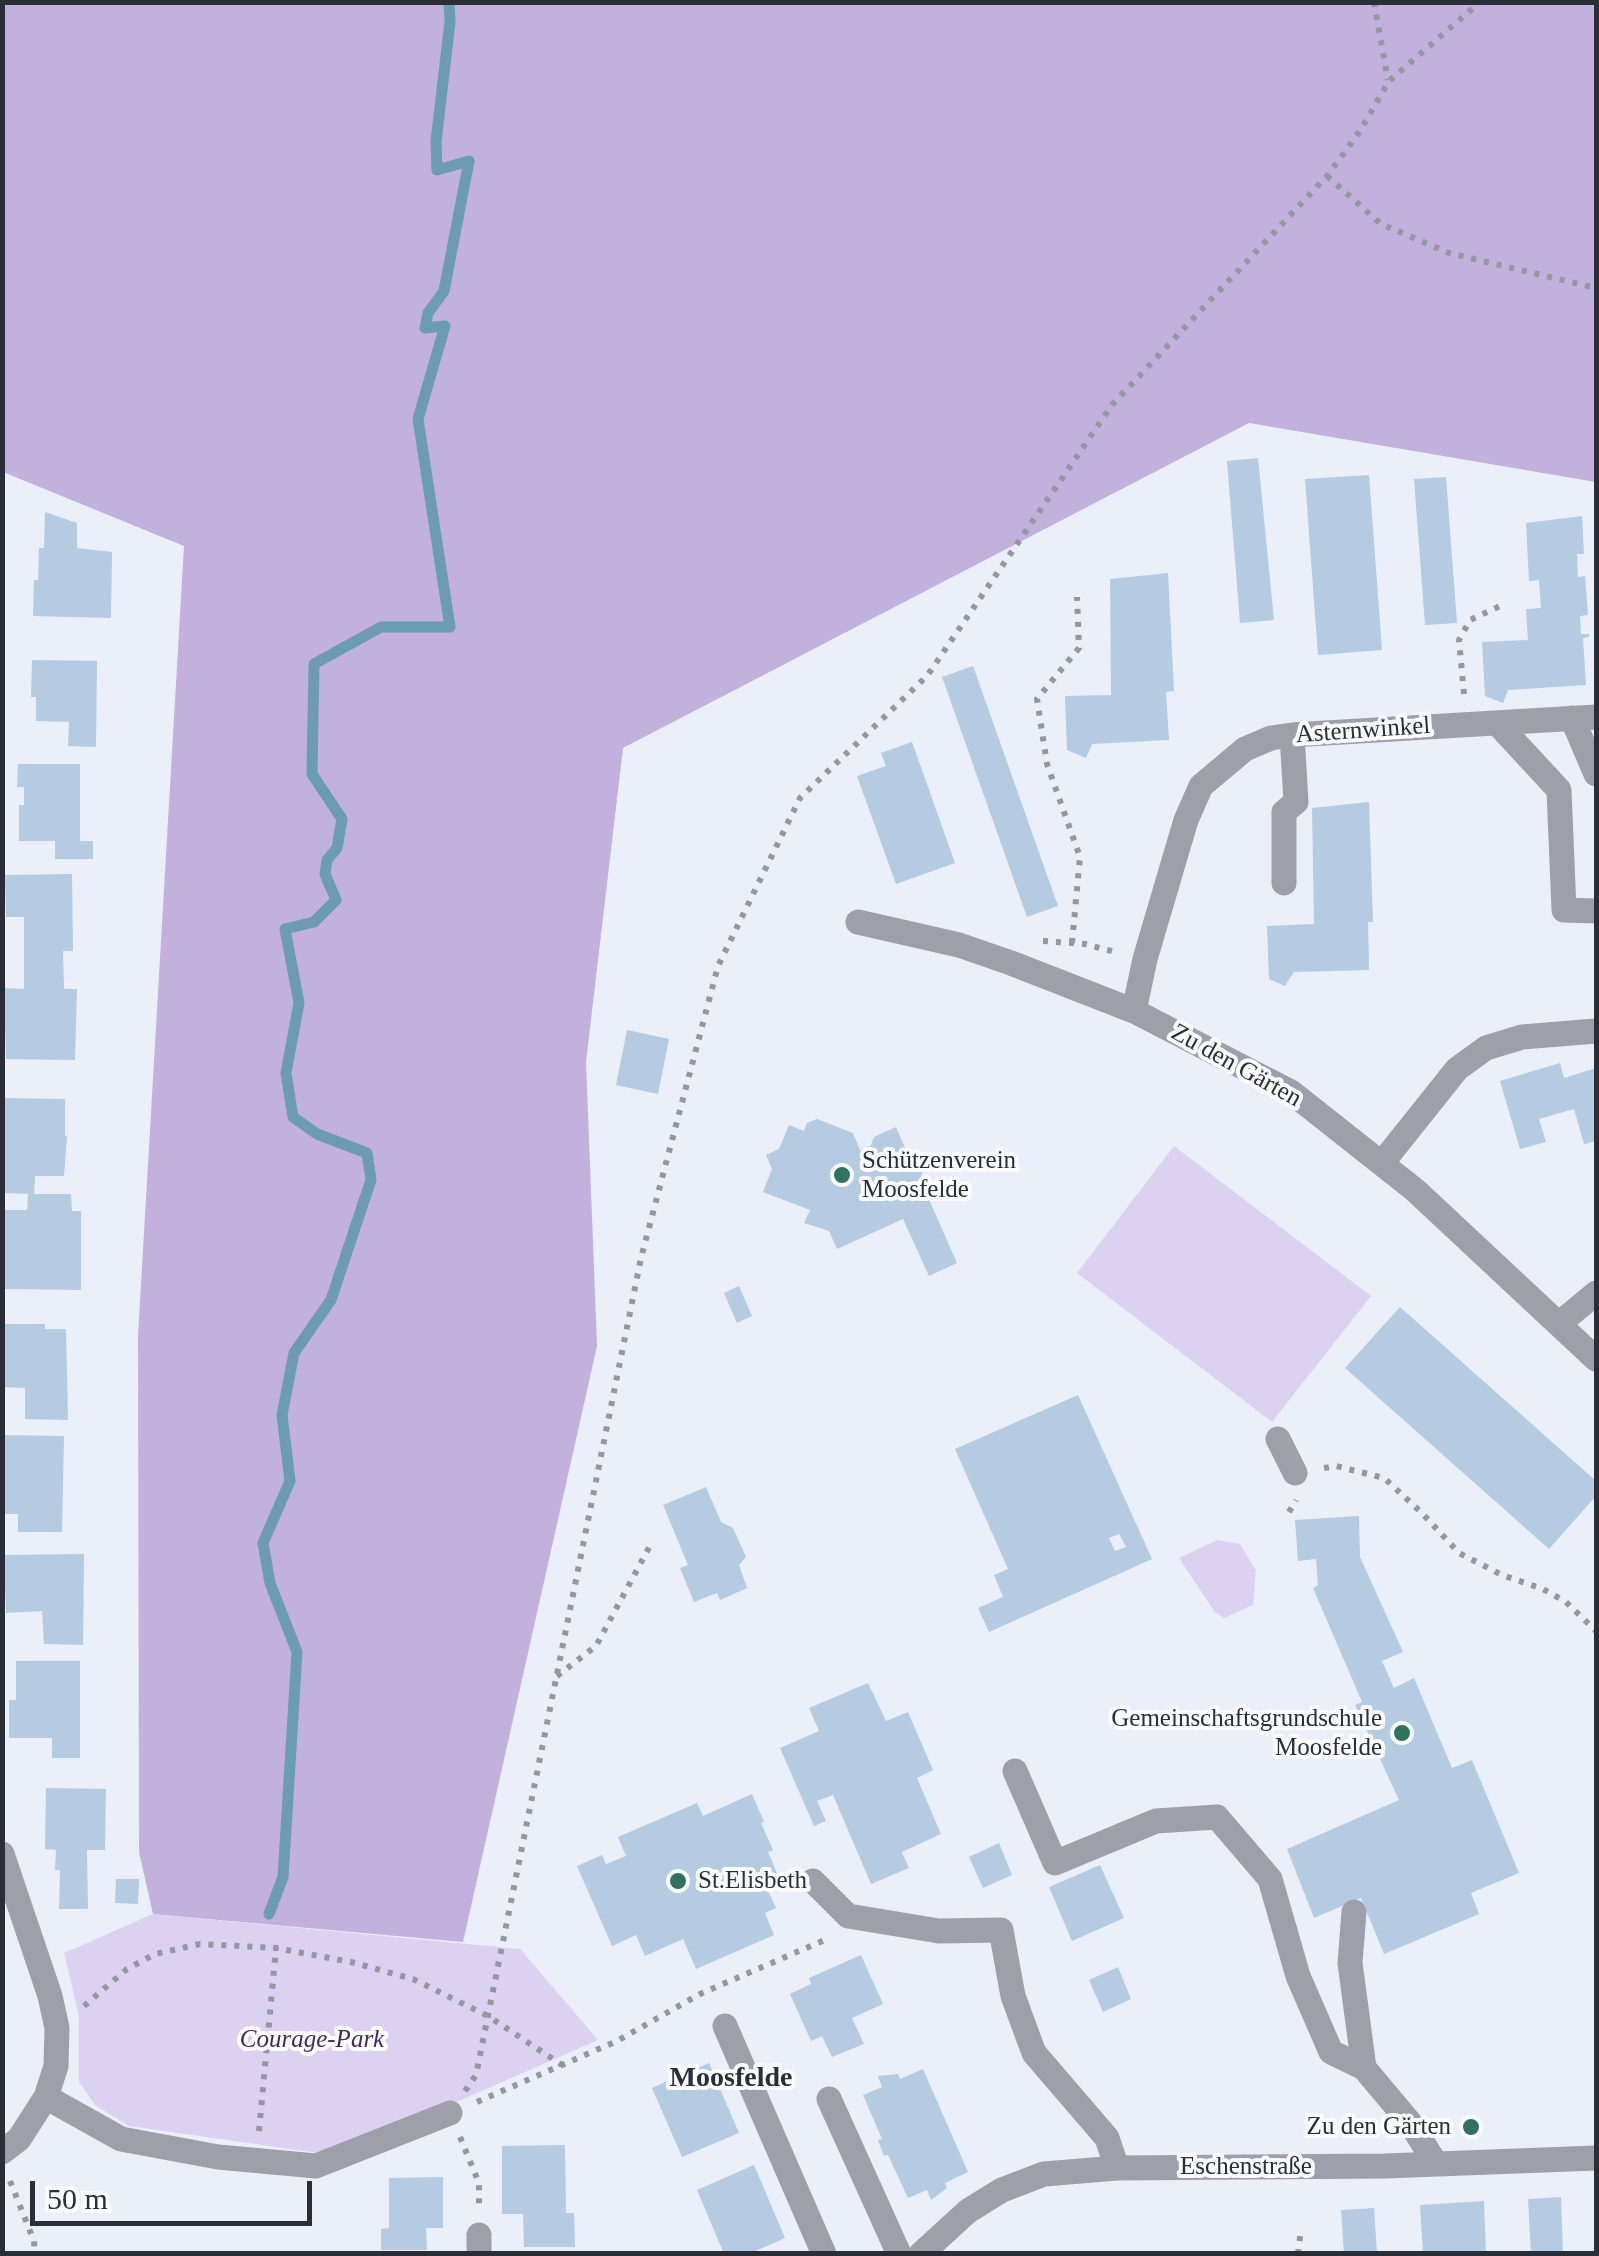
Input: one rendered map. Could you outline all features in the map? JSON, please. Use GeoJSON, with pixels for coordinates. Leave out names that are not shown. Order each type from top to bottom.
{"type":"FeatureCollection","features":[{"type":"Feature","properties":{"kind":"street","name":"Asternwinkel"},"geometry":{"type":"LineString","coordinates":[[1134,1012],[1145,959],[1186,820],[1201,786],[1245,749],[1292,734],[1584,718]]}},
{"type":"Feature","properties":{"kind":"street"},"geometry":{"type":"LineString","coordinates":[[1584,718],[1596,774]]}},
{"type":"Feature","properties":{"kind":"street"},"geometry":{"type":"LineString","coordinates":[[1497,722],[1559,790],[1564,910],[1596,911]]}},
{"type":"Feature","properties":{"kind":"street"},"geometry":{"type":"LineString","coordinates":[[1284,883],[1284,812],[1296,802],[1292,734]]}},
{"type":"Feature","properties":{"kind":"street","name":"Zu den Gärten"},"geometry":{"type":"LineString","coordinates":[[858,922],[960,945],[1134,1012],[1292,1092],[1415,1190],[1596,1358]]}},
{"type":"Feature","properties":{"kind":"street"},"geometry":{"type":"LineString","coordinates":[[1382,1164],[1458,1069],[1486,1048],[1522,1037],[1596,1031]]}},
{"type":"Feature","properties":{"kind":"street"},"geometry":{"type":"LineString","coordinates":[[1560,1323],[1596,1294]]}},
{"type":"Feature","properties":{"kind":"street"},"geometry":{"type":"LineString","coordinates":[[1278,1439],[1295,1473]]}},
{"type":"Feature","properties":{"kind":"street"},"geometry":{"type":"LineString","coordinates":[[1015,1770],[1055,1863],[1156,1821],[1217,1817],[1270,1878],[1298,1976],[1330,2052],[1364,2068],[1411,2124],[1436,2164]]}},
{"type":"Feature","properties":{"kind":"street"},"geometry":{"type":"LineString","coordinates":[[2,1854],[57,2028],[56,2066],[46,2097],[6,2165]]}},
{"type":"Feature","properties":{"kind":"street"},"geometry":{"type":"LineString","coordinates":[[813,1881],[848,1916],[939,1931],[1001,1930],[1013,1996],[1034,2054],[1106,2138],[1117,2168]]}},
{"type":"Feature","properties":{"kind":"street"},"geometry":{"type":"LineString","coordinates":[[1354,1912],[1350,1962],[1364,2068]]}},
{"type":"Feature","properties":{"kind":"street"},"geometry":{"type":"LineString","coordinates":[[726,2026],[824,2254]]}},
{"type":"Feature","properties":{"kind":"street"},"geometry":{"type":"LineString","coordinates":[[46,2097],[121,2139],[256,2163],[316,2166],[450,2113]]}},
{"type":"Feature","properties":{"kind":"street"},"geometry":{"type":"LineString","coordinates":[[829,2099],[898,2254]]}},
{"type":"Feature","properties":{"kind":"street","name":"Eschenstraße"},"geometry":{"type":"LineString","coordinates":[[921,2254],[968,2211],[1002,2190],[1044,2174],[1117,2168],[1596,2158]]}},
{"type":"Feature","properties":{"kind":"path"},"geometry":{"type":"LineString","coordinates":[[1374,2],[1388,81]]}},
{"type":"Feature","properties":{"kind":"path"},"geometry":{"type":"LineString","coordinates":[[479,2244],[479,2183],[450,2113],[476,2075],[641,1258],[718,966],[800,798],[927,676],[1112,405],[1326,176],[1360,132],[1388,81],[1480,2]]}},
{"type":"Feature","properties":{"kind":"path"},"geometry":{"type":"LineString","coordinates":[[1326,176],[1381,224],[1450,253],[1596,288]]}},
{"type":"Feature","properties":{"kind":"path"},"geometry":{"type":"LineString","coordinates":[[1072,943],[1080,857],[1047,764],[1036,699],[1079,648],[1077,597]]}},
{"type":"Feature","properties":{"kind":"path"},"geometry":{"type":"LineString","coordinates":[[1466,725],[1460,640],[1470,620],[1500,606]]}},
{"type":"Feature","properties":{"kind":"path"},"geometry":{"type":"LineString","coordinates":[[1034,941],[1072,943],[1145,959]]}},
{"type":"Feature","properties":{"kind":"path"},"geometry":{"type":"LineString","coordinates":[[1289,1512],[1299,1495],[1295,1473],[1336,1466],[1384,1478],[1422,1512],[1458,1554],[1502,1576],[1543,1589],[1566,1602],[1596,1631]]}},
{"type":"Feature","properties":{"kind":"path"},"geometry":{"type":"LineString","coordinates":[[556,1676],[596,1646],[652,1542]]}},
{"type":"Feature","properties":{"kind":"path"},"geometry":{"type":"LineString","coordinates":[[57,2028],[128,1969],[154,1954],[200,1944],[276,1948],[413,1979],[488,2016],[562,2065]]}},
{"type":"Feature","properties":{"kind":"path"},"geometry":{"type":"LineString","coordinates":[[485,2098],[617,2041],[700,1994],[815,1946]]}},
{"type":"Feature","properties":{"kind":"path"},"geometry":{"type":"LineString","coordinates":[[256,2163],[276,1948]]}},
{"type":"Feature","properties":{"kind":"path"},"geometry":{"type":"LineString","coordinates":[[6,2165],[34,2241],[35,2254]]}},
{"type":"Feature","properties":{"kind":"path"},"geometry":{"type":"LineString","coordinates":[[1298,2254],[1301,2229]]}},
{"type":"Feature","properties":{"kind":"green space"},"geometry":{"type":"Polygon","coordinates":[[[1174,1146],[1371,1296],[1272,1422],[1077,1273],[1174,1146]]]}},
{"type":"Feature","properties":{"kind":"green space"},"geometry":{"type":"Polygon","coordinates":[[[1217,1540],[1240,1544],[1256,1570],[1253,1605],[1224,1618],[1215,1612],[1179,1558],[1217,1540]]]}},
{"type":"Feature","properties":{"kind":"green space","name":"Courage-Park"},"geometry":{"type":"Polygon","coordinates":[[[153,1914],[520,1949],[598,2040],[377,2137],[318,2153],[129,2126],[95,2105],[79,2082],[79,2017],[64,1953],[153,1914]]]}},
{"type":"Feature","properties":{"kind":"shaded area"},"geometry":{"type":"Polygon","coordinates":[[[2,3],[1596,3],[1596,482],[1249,423],[623,748],[586,1062],[597,1346],[463,1942],[153,1914],[139,1852],[138,1336],[184,546],[3,472],[2,3]]]}},
{"type":"Feature","properties":{"kind":"building"},"geometry":{"type":"Polygon","coordinates":[[[1258,458],[1274,620],[1240,623],[1227,461],[1258,458]]]}},
{"type":"Feature","properties":{"kind":"building"},"geometry":{"type":"Polygon","coordinates":[[[1369,475],[1382,650],[1318,655],[1305,479],[1369,475]]]}},
{"type":"Feature","properties":{"kind":"building"},"geometry":{"type":"Polygon","coordinates":[[[1446,477],[1457,623],[1425,625],[1414,479],[1446,477]]]}},
{"type":"Feature","properties":{"kind":"building"},"geometry":{"type":"Polygon","coordinates":[[[45,512],[77,523],[77,548],[112,552],[111,618],[33,616],[39,548],[44,548],[45,512]]]}},
{"type":"Feature","properties":{"kind":"building"},"geometry":{"type":"Polygon","coordinates":[[[1582,516],[1584,554],[1577,554],[1578,577],[1585,576],[1588,615],[1580,616],[1581,634],[1589,634],[1583,638],[1586,685],[1508,690],[1503,703],[1485,696],[1482,642],[1528,640],[1526,609],[1541,608],[1539,580],[1529,581],[1526,523],[1582,516]]]}},
{"type":"Feature","properties":{"kind":"building"},"geometry":{"type":"Polygon","coordinates":[[[1168,573],[1174,691],[1166,692],[1169,740],[1092,744],[1086,758],[1067,750],[1065,696],[1111,695],[1110,579],[1168,573]]]}},
{"type":"Feature","properties":{"kind":"building"},"geometry":{"type":"Polygon","coordinates":[[[32,660],[97,661],[96,747],[68,746],[69,722],[36,721],[36,697],[31,697],[32,660]]]}},
{"type":"Feature","properties":{"kind":"building"},"geometry":{"type":"Polygon","coordinates":[[[973,666],[1058,906],[1027,917],[942,677],[973,666]]]}},
{"type":"Feature","properties":{"kind":"building"},"geometry":{"type":"Polygon","coordinates":[[[912,742],[955,863],[896,884],[857,776],[886,766],[881,753],[912,742]]]}},
{"type":"Feature","properties":{"kind":"building"},"geometry":{"type":"Polygon","coordinates":[[[18,764],[80,764],[80,841],[93,841],[93,859],[55,859],[55,841],[19,841],[19,805],[24,805],[24,787],[17,787],[18,764]]]}},
{"type":"Feature","properties":{"kind":"building"},"geometry":{"type":"Polygon","coordinates":[[[1369,802],[1373,922],[1368,922],[1369,970],[1294,972],[1285,986],[1269,979],[1267,926],[1314,924],[1312,808],[1369,802]]]}},
{"type":"Feature","properties":{"kind":"building"},"geometry":{"type":"Polygon","coordinates":[[[72,874],[73,951],[63,951],[64,989],[77,989],[75,1060],[6,1059],[4,988],[24,989],[24,917],[6,917],[5,875],[72,874]]]}},
{"type":"Feature","properties":{"kind":"building"},"geometry":{"type":"Polygon","coordinates":[[[627,1030],[669,1039],[658,1094],[616,1085],[627,1030]]]}},
{"type":"Feature","properties":{"kind":"building"},"geometry":{"type":"Polygon","coordinates":[[[1560,1063],[1564,1078],[1596,1068],[1596,1141],[1584,1144],[1574,1109],[1539,1119],[1546,1142],[1520,1149],[1500,1081],[1560,1063]]]}},
{"type":"Feature","properties":{"kind":"building"},"geometry":{"type":"Polygon","coordinates":[[[2,1098],[65,1099],[64,1176],[35,1176],[34,1194],[71,1194],[72,1211],[81,1211],[81,1290],[4,1289],[5,1210],[27,1210],[28,1194],[2,1193],[2,1098]]]}},
{"type":"Feature","properties":{"kind":"building"},"geometry":{"type":"Polygon","coordinates":[[[817,1119],[853,1133],[860,1150],[871,1145],[874,1137],[896,1127],[914,1168],[923,1171],[920,1179],[957,1263],[929,1276],[903,1219],[837,1249],[829,1231],[804,1223],[810,1210],[763,1192],[772,1169],[766,1155],[779,1149],[789,1125],[804,1131],[807,1123],[817,1119]]]}},
{"type":"Feature","properties":{"kind":"building"},"geometry":{"type":"Polygon","coordinates":[[[739,1286],[752,1316],[737,1323],[724,1293],[739,1286]]]}},
{"type":"Feature","properties":{"kind":"building"},"geometry":{"type":"Polygon","coordinates":[[[1400,1307],[1596,1481],[1596,1496],[1549,1549],[1345,1368],[1400,1307]]]}},
{"type":"Feature","properties":{"kind":"building"},"geometry":{"type":"Polygon","coordinates":[[[2,1324],[45,1324],[45,1329],[66,1329],[68,1420],[25,1419],[25,1388],[3,1387],[2,1324]]]}},
{"type":"Feature","properties":{"kind":"building"},"geometry":{"type":"Polygon","coordinates":[[[1078,1395],[1152,1559],[989,1632],[978,1608],[1003,1597],[994,1575],[1008,1569],[955,1449],[1078,1395]],[[1119,1534],[1109,1538],[1115,1551],[1126,1547],[1119,1534]]]}},
{"type":"Feature","properties":{"kind":"building"},"geometry":{"type":"Polygon","coordinates":[[[3,1435],[64,1436],[62,1532],[18,1532],[18,1514],[3,1514],[3,1435]]]}},
{"type":"Feature","properties":{"kind":"building"},"geometry":{"type":"Polygon","coordinates":[[[706,1487],[721,1522],[733,1528],[746,1557],[739,1565],[747,1588],[720,1600],[717,1593],[694,1602],[680,1568],[688,1565],[663,1505],[706,1487]]]}},
{"type":"Feature","properties":{"kind":"building","name":"Gemeinschaftsgrundschule Moosfelde"},"geometry":{"type":"Polygon","coordinates":[[[1359,1516],[1360,1557],[1403,1652],[1382,1661],[1394,1688],[1414,1678],[1452,1768],[1472,1760],[1519,1873],[1471,1893],[1479,1914],[1384,1954],[1361,1898],[1314,1918],[1287,1849],[1399,1800],[1355,1705],[1362,1702],[1313,1588],[1318,1585],[1316,1559],[1298,1561],[1295,1520],[1359,1516]]]}},
{"type":"Feature","properties":{"kind":"building"},"geometry":{"type":"Polygon","coordinates":[[[84,1554],[83,1645],[44,1644],[42,1611],[6,1613],[4,1555],[84,1554]]]}},
{"type":"Feature","properties":{"kind":"building"},"geometry":{"type":"Polygon","coordinates":[[[16,1661],[80,1661],[80,1758],[52,1758],[52,1738],[9,1738],[9,1700],[16,1700],[16,1661]]]}},
{"type":"Feature","properties":{"kind":"building"},"geometry":{"type":"Polygon","coordinates":[[[868,1683],[886,1721],[908,1712],[933,1770],[917,1778],[941,1834],[902,1852],[909,1868],[871,1884],[833,1795],[817,1801],[826,1821],[814,1826],[780,1748],[819,1731],[809,1708],[868,1683]]]}},
{"type":"Feature","properties":{"kind":"building"},"geometry":{"type":"Polygon","coordinates":[[[46,1788],[106,1789],[105,1850],[87,1850],[88,1909],[59,1909],[56,1850],[45,1849],[46,1788]]]}},
{"type":"Feature","properties":{"kind":"building","name":"St.Elisbeth"},"geometry":{"type":"Polygon","coordinates":[[[752,1794],[779,1878],[765,1884],[776,1908],[765,1913],[774,1935],[696,1969],[683,1939],[645,1956],[636,1935],[612,1946],[577,1866],[602,1855],[606,1864],[626,1856],[618,1837],[697,1803],[703,1816],[752,1794]]]}},
{"type":"Feature","properties":{"kind":"building"},"geometry":{"type":"Polygon","coordinates":[[[999,1843],[1012,1875],[983,1888],[969,1857],[999,1843]]]}},
{"type":"Feature","properties":{"kind":"building"},"geometry":{"type":"Polygon","coordinates":[[[1100,1865],[1124,1918],[1072,1941],[1049,1887],[1100,1865]]]}},
{"type":"Feature","properties":{"kind":"building"},"geometry":{"type":"Polygon","coordinates":[[[116,1879],[139,1879],[138,1904],[115,1903],[116,1879]]]}},
{"type":"Feature","properties":{"kind":"building"},"geometry":{"type":"Polygon","coordinates":[[[861,1955],[883,2004],[852,2018],[864,2044],[832,2057],[822,2036],[811,2041],[790,1994],[811,1984],[809,1978],[861,1955]]]}},
{"type":"Feature","properties":{"kind":"building"},"geometry":{"type":"Polygon","coordinates":[[[1118,1967],[1131,1999],[1103,2012],[1089,1980],[1118,1967]]]}},
{"type":"Feature","properties":{"kind":"building"},"geometry":{"type":"Polygon","coordinates":[[[709,2063],[739,2133],[682,2157],[652,2088],[709,2063]]]}},
{"type":"Feature","properties":{"kind":"building"},"geometry":{"type":"Polygon","coordinates":[[[923,2069],[968,2172],[945,2183],[947,2188],[931,2200],[927,2190],[908,2198],[888,2155],[884,2156],[878,2140],[882,2139],[863,2095],[882,2087],[878,2076],[898,2074],[900,2079],[923,2069]]]}},
{"type":"Feature","properties":{"kind":"building"},"geometry":{"type":"Polygon","coordinates":[[[565,2145],[566,2213],[574,2213],[575,2247],[524,2247],[523,2214],[502,2214],[502,2146],[565,2145]]]}},
{"type":"Feature","properties":{"kind":"building"},"geometry":{"type":"Polygon","coordinates":[[[754,2165],[785,2238],[749,2254],[724,2254],[697,2190],[754,2165]]]}},
{"type":"Feature","properties":{"kind":"building"},"geometry":{"type":"Polygon","coordinates":[[[443,2177],[443,2228],[426,2228],[427,2250],[381,2250],[381,2229],[389,2228],[389,2178],[443,2177]]]}},
{"type":"Feature","properties":{"kind":"building"},"geometry":{"type":"Polygon","coordinates":[[[1561,2197],[1563,2254],[1531,2254],[1528,2199],[1561,2197]]]}},
{"type":"Feature","properties":{"kind":"building"},"geometry":{"type":"Polygon","coordinates":[[[1484,2201],[1486,2254],[1423,2254],[1420,2205],[1484,2201]]]}},
{"type":"Feature","properties":{"kind":"building"},"geometry":{"type":"Polygon","coordinates":[[[1374,2208],[1377,2254],[1344,2254],[1341,2210],[1374,2208]]]}},
{"type":"Feature","properties":{"kind":"waterway"},"geometry":{"type":"LineString","coordinates":[[269,1914],[283,1877],[297,1652],[270,1583],[263,1543],[290,1481],[282,1415],[294,1353],[331,1300],[371,1180],[367,1153],[317,1134],[293,1117],[286,1073],[299,1003],[285,929],[314,922],[336,900],[325,874],[327,860],[337,848],[342,819],[312,774],[314,664],[381,627],[450,627],[418,419],[445,326],[425,328],[428,313],[444,291],[469,161],[437,170],[436,141],[449,2]]}},
{"type":"Feature","properties":{"kind":"place","name":"Schützenverein Moosfelde"},"geometry":{"type":"Point","coordinates":[842,1175]}},
{"type":"Feature","properties":{"kind":"place","name":"Gemeinschaftsgrundschule Moosfelde"},"geometry":{"type":"Point","coordinates":[1402,1733]}},
{"type":"Feature","properties":{"kind":"place","name":"St.Elisbeth"},"geometry":{"type":"Point","coordinates":[678,1881]}},
{"type":"Feature","properties":{"kind":"place","name":"Zu den Gärten"},"geometry":{"type":"Point","coordinates":[1471,2127]}},
{"type":"Feature","properties":{"kind":"district","name":"Moosfelde"},"geometry":{"type":"Point","coordinates":[731,2079]}}]}
